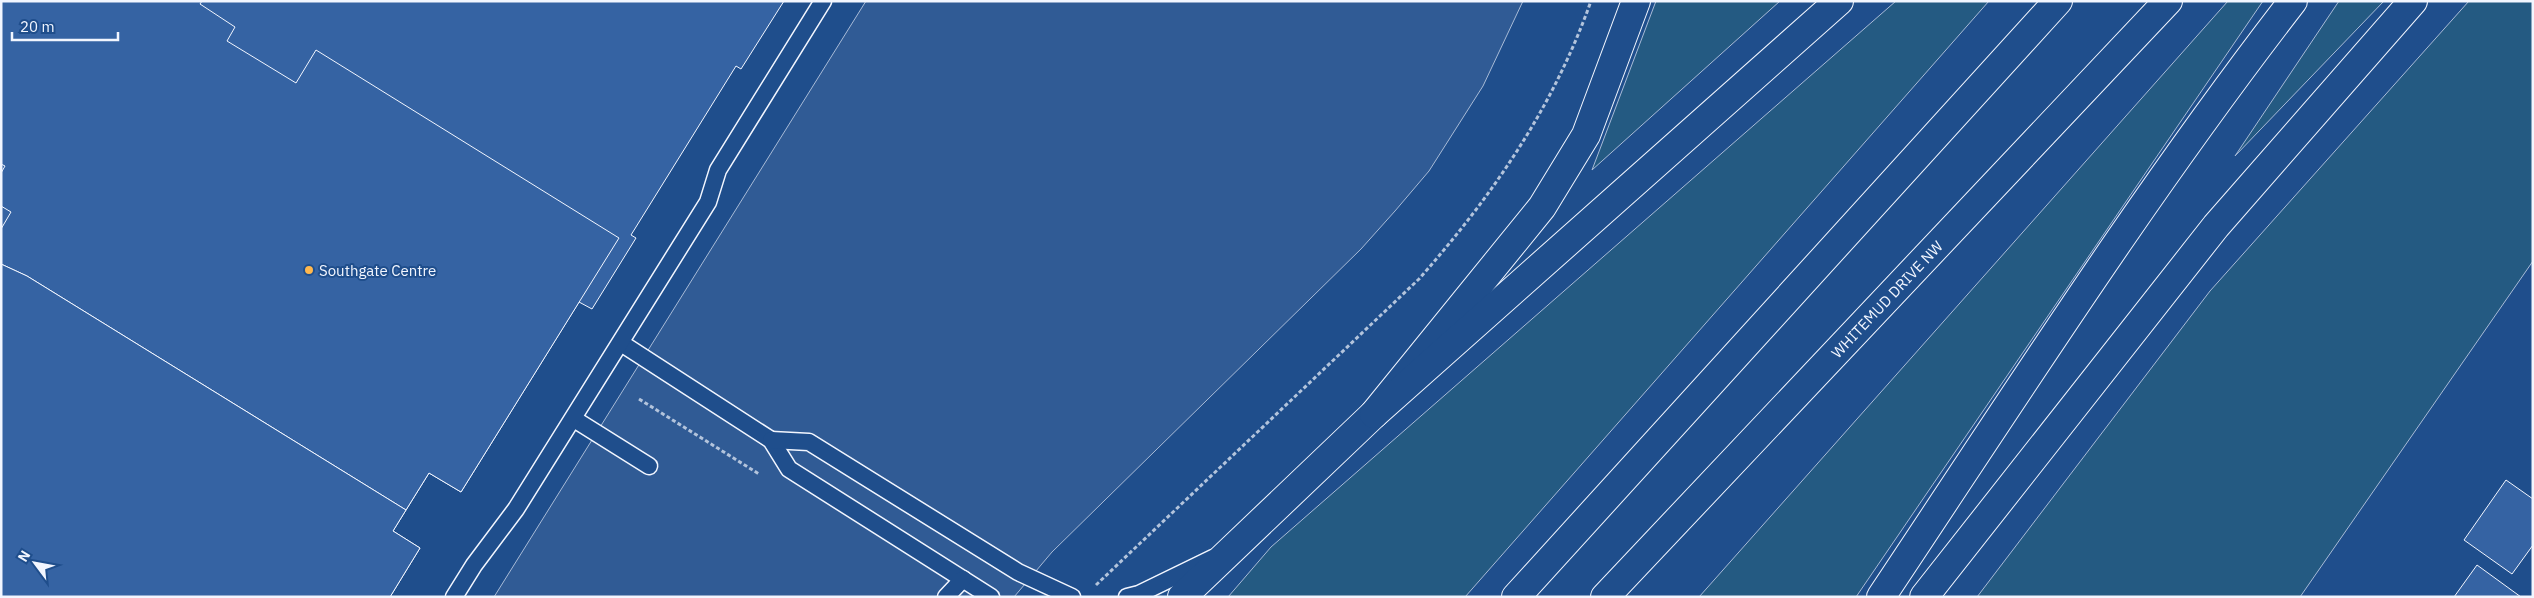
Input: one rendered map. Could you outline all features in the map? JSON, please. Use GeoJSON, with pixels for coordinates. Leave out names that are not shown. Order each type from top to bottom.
{"type":"FeatureCollection","features":[{"type":"Feature","properties":{"kind":"main road"},"geometry":{"type":"LineString","coordinates":[[1374,414],[1542,207],[1586,135],[1636,1]]}},
{"type":"Feature","properties":{"kind":"main road"},"geometry":{"type":"LineString","coordinates":[[1182,597],[1374,414],[1839,1]]}},
{"type":"Feature","properties":{"kind":"main road"},"geometry":{"type":"LineString","coordinates":[[1516,597],[2058,1]]}},
{"type":"Feature","properties":{"kind":"main road","name":"WHITEMUD DRIVE NW"},"geometry":{"type":"LineString","coordinates":[[1605,597],[2168,1]]}},
{"type":"Feature","properties":{"kind":"main road"},"geometry":{"type":"LineString","coordinates":[[1881,597],[2134,218],[2196,130],[2293,1]]}},
{"type":"Feature","properties":{"kind":"main road"},"geometry":{"type":"LineString","coordinates":[[1924,597],[2216,226],[2413,1]]}},
{"type":"Feature","properties":{"kind":"lane"},"geometry":{"type":"LineString","coordinates":[[454,597],[474,565],[516,509],[621,343],[708,202],[718,170],[823,1]]}},
{"type":"Feature","properties":{"kind":"lane"},"geometry":{"type":"LineString","coordinates":[[621,343],[771,440],[789,469],[991,597]]}},
{"type":"Feature","properties":{"kind":"lane"},"geometry":{"type":"LineString","coordinates":[[574,418],[649,466]]}},
{"type":"Feature","properties":{"kind":"lane"},"geometry":{"type":"LineString","coordinates":[[771,440],[809,442],[1018,572],[1072,597]]}},
{"type":"Feature","properties":{"kind":"lane"},"geometry":{"type":"LineString","coordinates":[[1127,597],[1139,594],[1233,548]]}},
{"type":"Feature","properties":{"kind":"lane"},"geometry":{"type":"LineString","coordinates":[[946,597],[963,579]]}},
{"type":"Feature","properties":{"kind":"path"},"geometry":{"type":"LineString","coordinates":[[1102,578],[1419,279],[1459,234],[1501,177],[1546,106],[1579,35],[1591,1]]}},
{"type":"Feature","properties":{"kind":"shaded area"},"geometry":{"type":"Polygon","coordinates":[[[866,1],[1523,1],[1483,86],[1429,171],[1395,211],[1361,249],[1052,552],[1014,597],[494,597],[866,1]]]}},
{"type":"Feature","properties":{"kind":"shaded area"},"geometry":{"type":"Polygon","coordinates":[[[1656,1],[1780,1],[1592,170],[1656,1]]]}},
{"type":"Feature","properties":{"kind":"shaded area"},"geometry":{"type":"Polygon","coordinates":[[[1896,1],[1989,1],[1465,597],[1228,597],[1271,547],[1896,1]]]}},
{"type":"Feature","properties":{"kind":"shaded area"},"geometry":{"type":"Polygon","coordinates":[[[2228,1],[2263,1],[1856,597],[1699,597],[2228,1]]]}},
{"type":"Feature","properties":{"kind":"shaded area"},"geometry":{"type":"Polygon","coordinates":[[[2339,1],[2384,1],[2235,156],[2339,1]]]}},
{"type":"Feature","properties":{"kind":"shaded area"},"geometry":{"type":"Polygon","coordinates":[[[2469,1],[2533,1],[2533,261],[2300,597],[1977,597],[2210,291],[2469,1]]]}},
{"type":"Feature","properties":{"kind":"building","name":"Southgate Centre"},"geometry":{"type":"Polygon","coordinates":[[[1,1],[784,1],[741,69],[736,66],[631,235],[636,238],[592,309],[579,302],[461,492],[429,473],[393,531],[420,548],[390,597],[1,597],[1,1]]]}},
{"type":"Feature","properties":{"kind":"building"},"geometry":{"type":"Polygon","coordinates":[[[1,1],[202,1],[200,4],[235,27],[227,41],[296,83],[316,50],[619,238],[461,492],[429,473],[406,510],[27,276],[1,264],[1,229],[11,212],[1,206],[1,173],[5,166],[1,164],[1,1]]]}},
{"type":"Feature","properties":{"kind":"building"},"geometry":{"type":"Polygon","coordinates":[[[1,264],[27,276],[406,510],[393,531],[420,548],[390,597],[1,597],[1,264]]]}},
{"type":"Feature","properties":{"kind":"building"},"geometry":{"type":"Polygon","coordinates":[[[2506,480],[2533,499],[2533,545],[2512,574],[2464,540],[2506,480]]]}},
{"type":"Feature","properties":{"kind":"building"},"geometry":{"type":"Polygon","coordinates":[[[2477,565],[2521,597],[2454,597],[2477,565]]]}},
{"type":"Feature","properties":{"kind":"place","name":"Southgate Centre"},"geometry":{"type":"Point","coordinates":[309,270]}}]}
